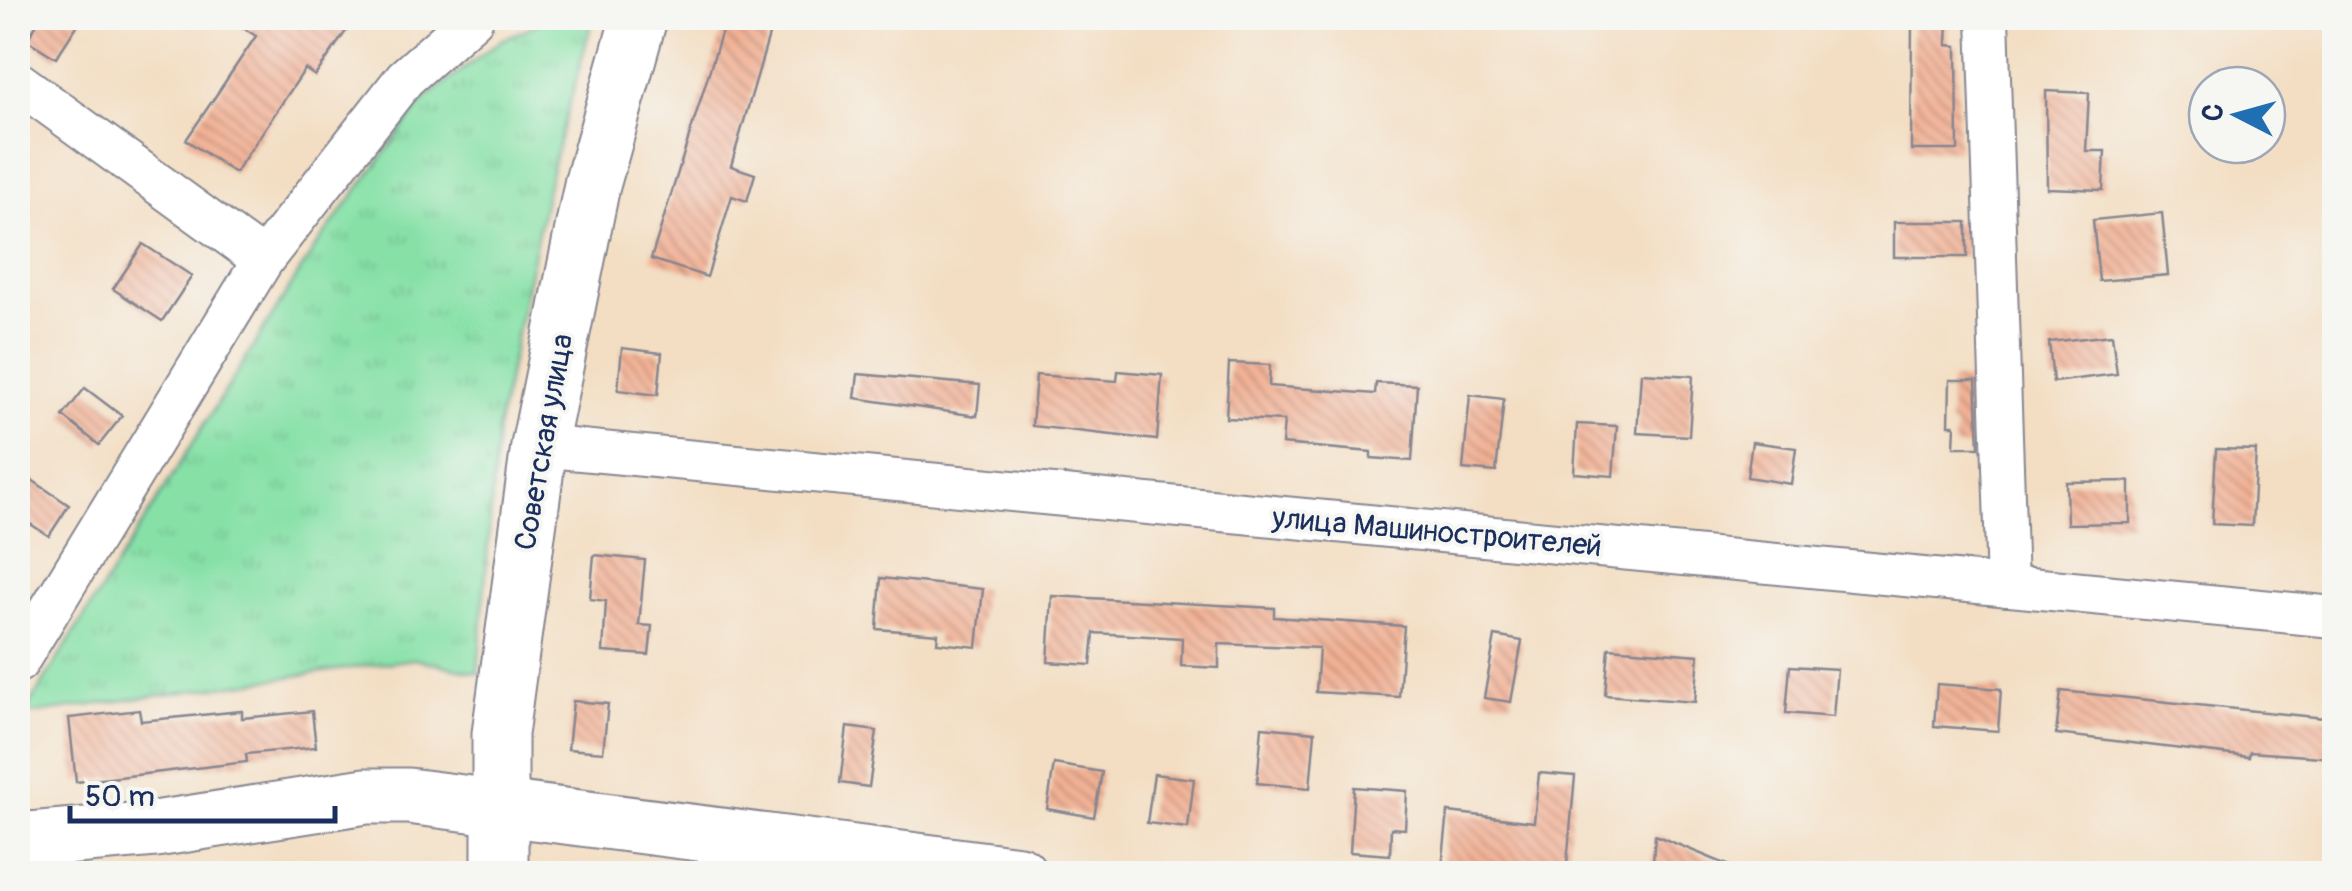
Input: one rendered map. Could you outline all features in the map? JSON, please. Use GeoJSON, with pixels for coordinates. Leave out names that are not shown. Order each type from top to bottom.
{"type":"FeatureCollection","features":[{"type":"Feature","properties":{"kind":"main road","name":"Советская улица"},"geometry":{"type":"LineString","coordinates":[[500,874],[500,734],[539,446],[592,185],[638,18]]}},
{"type":"Feature","properties":{"kind":"main road"},"geometry":{"type":"LineString","coordinates":[[18,841],[155,829],[366,796],[408,796],[1019,874]]}},
{"type":"Feature","properties":{"kind":"street"},"geometry":{"type":"LineString","coordinates":[[18,662],[263,260],[405,78],[474,18]]}},
{"type":"Feature","properties":{"kind":"street"},"geometry":{"type":"LineString","coordinates":[[1988,18],[2007,586]]}},
{"type":"Feature","properties":{"kind":"street"},"geometry":{"type":"LineString","coordinates":[[18,82],[263,260]]}},
{"type":"Feature","properties":{"kind":"street","name":"улица Машиностроителей"},"geometry":{"type":"LineString","coordinates":[[539,446],[2334,617]]}},
{"type":"Feature","properties":{"kind":"green space"},"geometry":{"type":"Polygon","coordinates":[[[550,18],[593,18],[549,179],[497,430],[478,673],[414,659],[23,715],[314,249],[424,100],[501,40],[550,18]]]}},
{"type":"Feature","properties":{"kind":"building"},"geometry":{"type":"Polygon","coordinates":[[[40,18],[82,18],[56,58],[27,40],[40,18]]]}},
{"type":"Feature","properties":{"kind":"building"},"geometry":{"type":"Polygon","coordinates":[[[228,18],[355,18],[315,76],[305,69],[235,173],[186,140],[256,36],[228,18]]]}},
{"type":"Feature","properties":{"kind":"building"},"geometry":{"type":"Polygon","coordinates":[[[726,18],[774,18],[731,166],[755,174],[747,201],[732,196],[707,277],[651,259],[726,18]]]}},
{"type":"Feature","properties":{"kind":"building"},"geometry":{"type":"Polygon","coordinates":[[[1912,18],[1948,18],[1947,45],[1957,46],[1958,150],[1911,150],[1912,18]]]}},
{"type":"Feature","properties":{"kind":"building"},"geometry":{"type":"Polygon","coordinates":[[[2046,91],[2089,93],[2086,151],[2105,151],[2103,190],[2047,188],[2046,91]]]}},
{"type":"Feature","properties":{"kind":"building"},"geometry":{"type":"Polygon","coordinates":[[[2162,213],[2168,275],[2099,281],[2093,220],[2162,213]]]}},
{"type":"Feature","properties":{"kind":"building"},"geometry":{"type":"Polygon","coordinates":[[[1894,222],[1967,222],[1967,257],[1894,257],[1894,222]]]}},
{"type":"Feature","properties":{"kind":"building"},"geometry":{"type":"Polygon","coordinates":[[[143,244],[192,276],[162,321],[113,289],[143,244]]]}},
{"type":"Feature","properties":{"kind":"building"},"geometry":{"type":"Polygon","coordinates":[[[2112,335],[2117,374],[2053,382],[2049,342],[2112,335]]]}},
{"type":"Feature","properties":{"kind":"building"},"geometry":{"type":"Polygon","coordinates":[[[622,348],[662,353],[658,395],[618,390],[622,348]]]}},
{"type":"Feature","properties":{"kind":"building"},"geometry":{"type":"Polygon","coordinates":[[[1229,363],[1270,365],[1269,386],[1375,394],[1376,383],[1417,385],[1412,461],[1371,458],[1371,452],[1282,444],[1284,421],[1226,418],[1229,363]]]}},
{"type":"Feature","properties":{"kind":"building"},"geometry":{"type":"Polygon","coordinates":[[[1118,371],[1162,375],[1157,440],[1032,426],[1036,375],[1117,381],[1118,371]]]}},
{"type":"Feature","properties":{"kind":"building"},"geometry":{"type":"Polygon","coordinates":[[[1641,373],[1693,376],[1689,436],[1637,433],[1641,373]]]}},
{"type":"Feature","properties":{"kind":"building"},"geometry":{"type":"Polygon","coordinates":[[[858,374],[980,385],[977,416],[855,398],[858,374]]]}},
{"type":"Feature","properties":{"kind":"building"},"geometry":{"type":"Polygon","coordinates":[[[1950,380],[1976,380],[1979,447],[1954,447],[1955,425],[1949,425],[1950,380]]]}},
{"type":"Feature","properties":{"kind":"building"},"geometry":{"type":"Polygon","coordinates":[[[85,388],[122,416],[99,445],[63,416],[85,388]]]}},
{"type":"Feature","properties":{"kind":"building"},"geometry":{"type":"Polygon","coordinates":[[[1470,395],[1504,399],[1496,472],[1463,469],[1470,395]]]}},
{"type":"Feature","properties":{"kind":"building"},"geometry":{"type":"Polygon","coordinates":[[[1577,424],[1617,426],[1613,476],[1574,473],[1577,424]]]}},
{"type":"Feature","properties":{"kind":"building"},"geometry":{"type":"Polygon","coordinates":[[[1752,442],[1796,448],[1791,484],[1747,477],[1752,442]]]}},
{"type":"Feature","properties":{"kind":"building"},"geometry":{"type":"Polygon","coordinates":[[[2216,449],[2256,450],[2252,526],[2212,524],[2216,449]]]}},
{"type":"Feature","properties":{"kind":"building"},"geometry":{"type":"Polygon","coordinates":[[[29,478],[69,505],[49,536],[18,516],[18,495],[29,478]]]}},
{"type":"Feature","properties":{"kind":"building"},"geometry":{"type":"Polygon","coordinates":[[[2130,481],[2130,523],[2067,524],[2066,482],[2130,481]]]}},
{"type":"Feature","properties":{"kind":"building"},"geometry":{"type":"Polygon","coordinates":[[[594,555],[645,560],[639,625],[652,626],[649,655],[603,652],[606,601],[590,599],[594,555]]]}},
{"type":"Feature","properties":{"kind":"building"},"geometry":{"type":"Polygon","coordinates":[[[881,578],[983,589],[977,647],[937,643],[938,634],[877,629],[881,578]]]}},
{"type":"Feature","properties":{"kind":"building"},"geometry":{"type":"Polygon","coordinates":[[[1052,596],[1274,608],[1274,617],[1404,626],[1399,697],[1316,692],[1319,648],[1219,644],[1219,668],[1181,666],[1182,638],[1094,633],[1091,665],[1048,662],[1052,596]]]}},
{"type":"Feature","properties":{"kind":"building"},"geometry":{"type":"Polygon","coordinates":[[[1495,636],[1522,641],[1511,702],[1484,698],[1495,636]]]}},
{"type":"Feature","properties":{"kind":"building"},"geometry":{"type":"Polygon","coordinates":[[[1609,648],[1699,655],[1695,702],[1605,695],[1609,648]]]}},
{"type":"Feature","properties":{"kind":"building"},"geometry":{"type":"Polygon","coordinates":[[[1790,666],[1837,669],[1833,717],[1786,713],[1790,666]]]}},
{"type":"Feature","properties":{"kind":"building"},"geometry":{"type":"Polygon","coordinates":[[[1937,684],[2001,689],[1998,731],[1934,726],[1937,684]]]}},
{"type":"Feature","properties":{"kind":"building"},"geometry":{"type":"Polygon","coordinates":[[[2061,691],[2334,719],[2334,758],[2250,752],[2249,757],[2056,734],[2061,691]]]}},
{"type":"Feature","properties":{"kind":"building"},"geometry":{"type":"Polygon","coordinates":[[[573,701],[608,704],[603,752],[568,749],[573,701]]]}},
{"type":"Feature","properties":{"kind":"building"},"geometry":{"type":"Polygon","coordinates":[[[139,710],[141,721],[242,711],[242,718],[312,711],[316,747],[246,754],[247,762],[76,782],[69,718],[139,710]]]}},
{"type":"Feature","properties":{"kind":"building"},"geometry":{"type":"Polygon","coordinates":[[[847,727],[877,731],[869,787],[840,783],[847,727]]]}},
{"type":"Feature","properties":{"kind":"building"},"geometry":{"type":"Polygon","coordinates":[[[1262,727],[1315,732],[1310,788],[1257,783],[1262,727]]]}},
{"type":"Feature","properties":{"kind":"building"},"geometry":{"type":"Polygon","coordinates":[[[1054,764],[1102,772],[1094,817],[1047,809],[1054,764]]]}},
{"type":"Feature","properties":{"kind":"building"},"geometry":{"type":"Polygon","coordinates":[[[1539,773],[1575,776],[1566,874],[1442,867],[1448,812],[1534,822],[1539,773]]]}},
{"type":"Feature","properties":{"kind":"building"},"geometry":{"type":"Polygon","coordinates":[[[1154,774],[1194,779],[1188,828],[1147,823],[1154,774]]]}},
{"type":"Feature","properties":{"kind":"building"},"geometry":{"type":"Polygon","coordinates":[[[1354,787],[1407,791],[1405,829],[1391,828],[1390,855],[1350,852],[1354,787]]]}},
{"type":"Feature","properties":{"kind":"building"},"geometry":{"type":"Polygon","coordinates":[[[1655,835],[1747,873],[1652,874],[1655,835]]]}}]}
